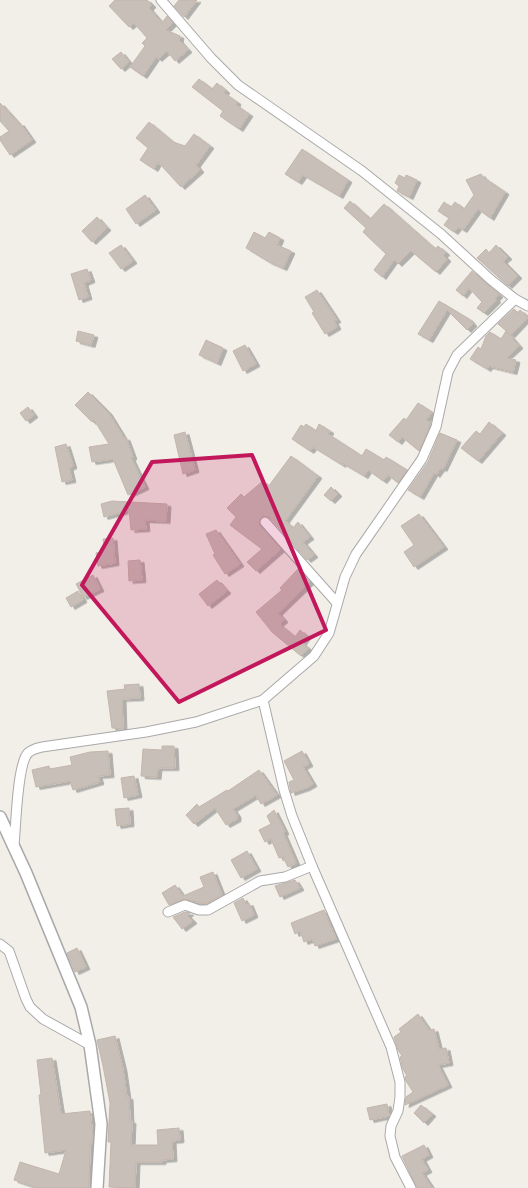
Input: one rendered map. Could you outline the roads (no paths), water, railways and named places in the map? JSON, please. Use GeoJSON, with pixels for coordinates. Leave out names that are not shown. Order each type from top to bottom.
{"type":"FeatureCollection","features":[{"type":"Feature","properties":{"kind":"street"},"geometry":{"type":"LineString","coordinates":[[161,0],[211,58],[238,85],[362,170],[441,234],[515,299],[528,306]]}},
{"type":"Feature","properties":{"kind":"street"},"geometry":{"type":"LineString","coordinates":[[14,845],[21,769],[28,753],[34,749],[42,746],[146,732],[196,722],[263,700],[314,656],[330,633],[345,577],[356,554],[422,460],[436,427],[452,362],[515,299]]}},
{"type":"Feature","properties":{"kind":"street"},"geometry":{"type":"LineString","coordinates":[[265,522],[337,603]]}},
{"type":"Feature","properties":{"kind":"street"},"geometry":{"type":"LineString","coordinates":[[263,700],[284,790],[312,866],[391,1047],[398,1074],[400,1097],[398,1111],[390,1136],[395,1156],[411,1188]]}},
{"type":"Feature","properties":{"kind":"street"},"geometry":{"type":"LineString","coordinates":[[0,817],[14,845],[79,1000],[90,1045],[100,1124],[97,1188]]}},
{"type":"Feature","properties":{"kind":"street"},"geometry":{"type":"LineString","coordinates":[[168,912],[185,905],[199,910],[208,910],[260,881],[285,878],[312,866]]}},
{"type":"Feature","properties":{"kind":"street"},"geometry":{"type":"LineString","coordinates":[[0,944],[9,951],[30,1007],[43,1019],[90,1045]]}}]}
